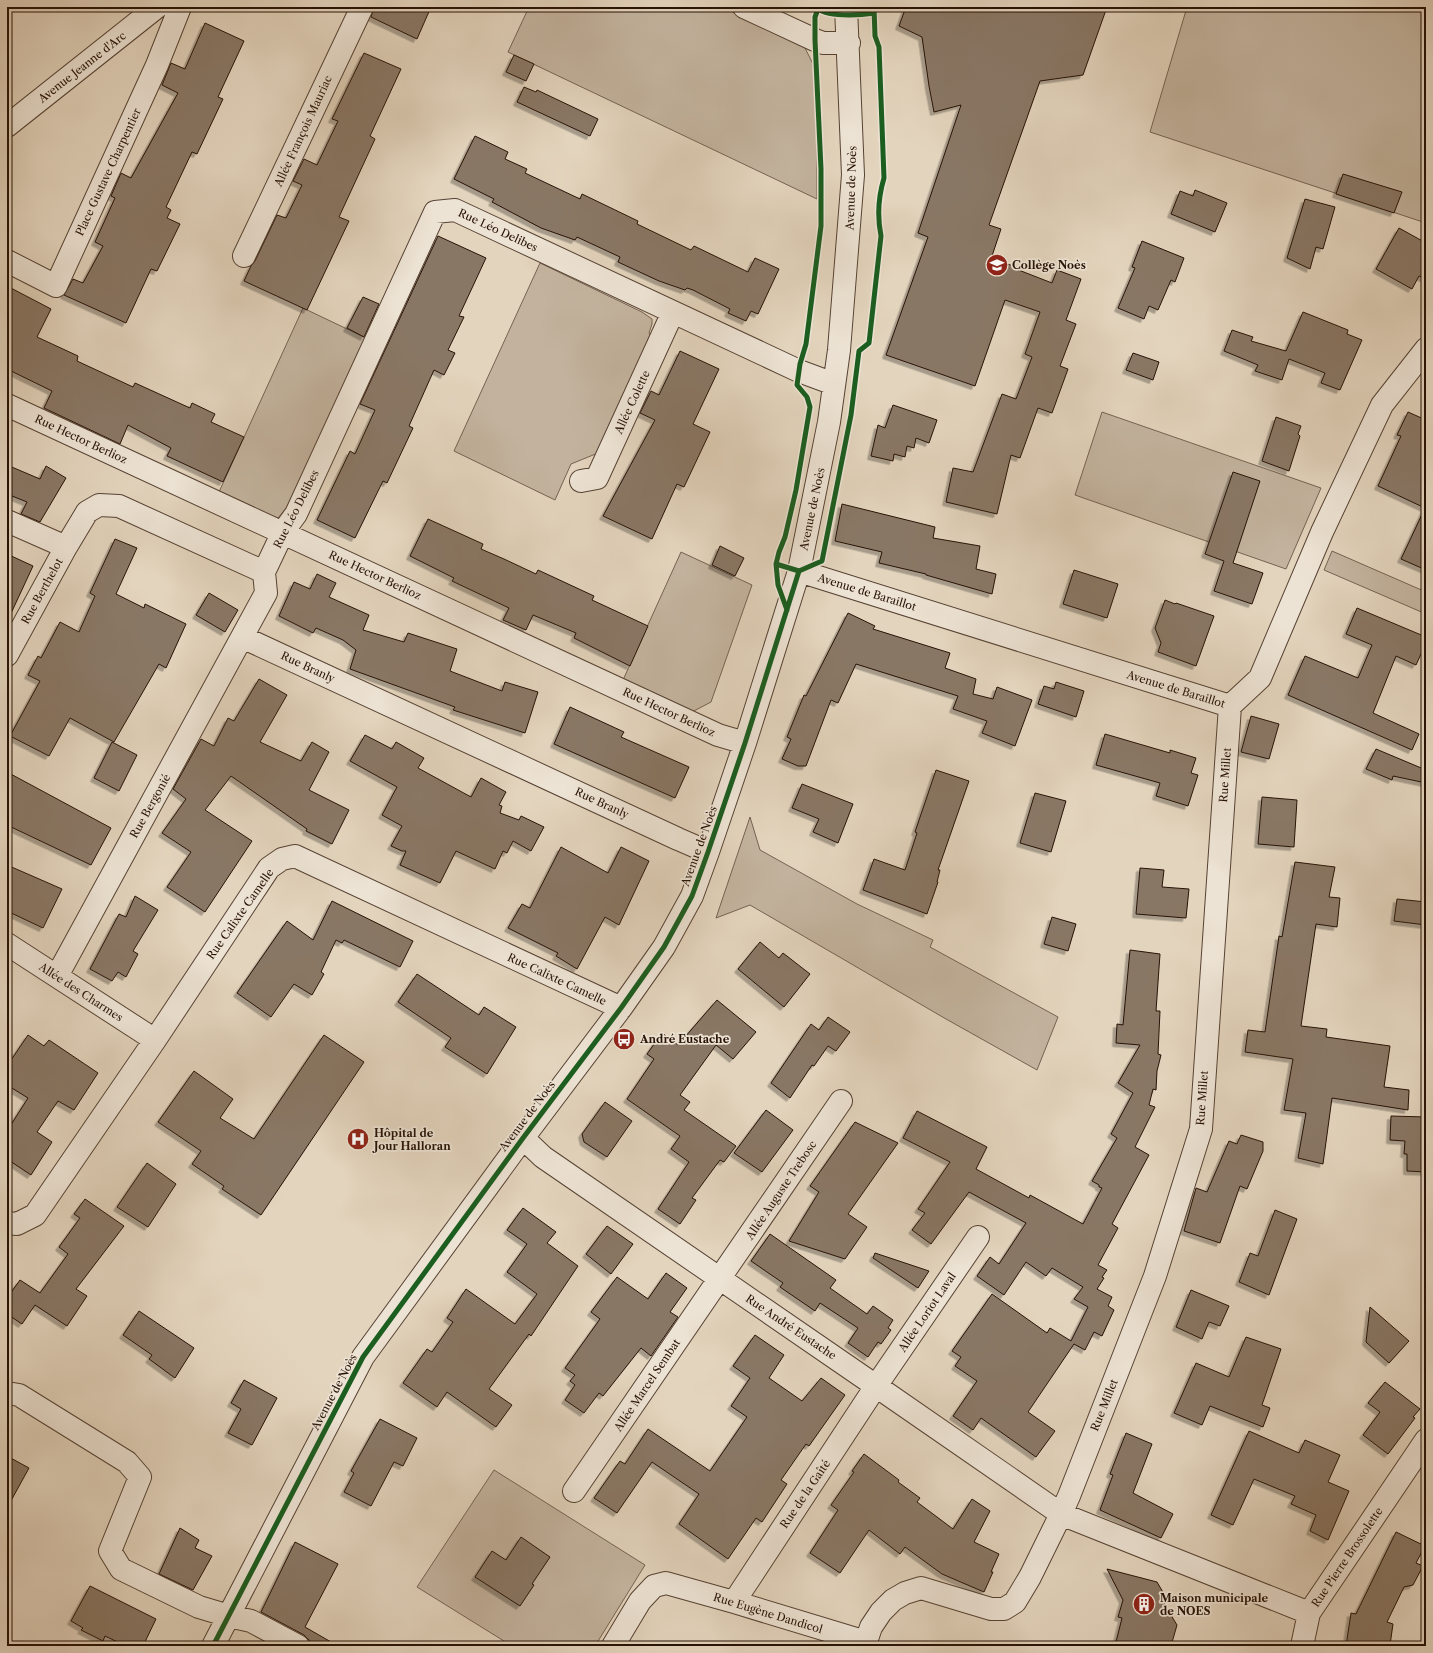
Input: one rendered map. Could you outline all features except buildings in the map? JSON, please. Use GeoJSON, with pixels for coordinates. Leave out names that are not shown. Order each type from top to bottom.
{"type":"FeatureCollection","features":[{"type":"Feature","properties":{"kind":"street","name":"Avenue Jeanne d'Arc"},"geometry":{"type":"LineString","coordinates":[[7,126],[156,7]]}},
{"type":"Feature","properties":{"kind":"street","name":"Place Gustave Charpentier"},"geometry":{"type":"LineString","coordinates":[[7,261],[56,286],[157,65],[180,7]]}},
{"type":"Feature","properties":{"kind":"street","name":"Allée François Mauriac"},"geometry":{"type":"LineString","coordinates":[[244,256],[362,7]]}},
{"type":"Feature","properties":{"kind":"street"},"geometry":{"type":"LineString","coordinates":[[744,7],[823,43],[848,43]]}},
{"type":"Feature","properties":{"kind":"street","name":"Avenue de Noès"},"geometry":{"type":"LineString","coordinates":[[213,1646],[363,1357],[523,1138],[621,1008],[664,947],[692,896],[745,743],[799,571],[828,430],[848,247],[853,175],[846,7]]}},
{"type":"Feature","properties":{"kind":"street","name":"Rue Léo Delibes"},"geometry":{"type":"LineString","coordinates":[[264,572],[283,532],[296,514],[435,212],[456,210],[799,371],[834,384]]}},
{"type":"Feature","properties":{"kind":"street","name":"Allée Colette"},"geometry":{"type":"LineString","coordinates":[[581,481],[597,478],[673,312]]}},
{"type":"Feature","properties":{"kind":"street","name":"Avenue de Baraillot"},"geometry":{"type":"LineString","coordinates":[[799,571],[1230,706],[1260,678],[1322,532],[1382,405],[1426,349]]}},
{"type":"Feature","properties":{"kind":"street","name":"Rue Hector Berlioz"},"geometry":{"type":"LineString","coordinates":[[7,405],[718,734],[745,743]]}},
{"type":"Feature","properties":{"kind":"street"},"geometry":{"type":"LineString","coordinates":[[7,521],[66,547],[87,512],[99,505],[119,506],[264,572],[266,593],[242,636]]}},
{"type":"Feature","properties":{"kind":"street","name":"Rue Berthelot"},"geometry":{"type":"LineString","coordinates":[[7,655],[66,547]]}},
{"type":"Feature","properties":{"kind":"street","name":"Rue Branly"},"geometry":{"type":"LineString","coordinates":[[242,636],[708,852]]}},
{"type":"Feature","properties":{"kind":"street","name":"Rue Bergonié"},"geometry":{"type":"LineString","coordinates":[[57,976],[242,636]]}},
{"type":"Feature","properties":{"kind":"street","name":"Rue Millet"},"geometry":{"type":"LineString","coordinates":[[1061,1514],[1155,1276],[1200,1129],[1230,706]]}},
{"type":"Feature","properties":{"kind":"street","name":"Rue Calixte Camelle"},"geometry":{"type":"LineString","coordinates":[[7,1223],[17,1224],[35,1215],[155,1040],[269,868],[282,859],[295,856],[621,1008]]}},
{"type":"Feature","properties":{"kind":"street","name":"Allée des Charmes"},"geometry":{"type":"LineString","coordinates":[[7,944],[155,1040]]}},
{"type":"Feature","properties":{"kind":"street","name":"Allée Auguste Trebosc"},"geometry":{"type":"LineString","coordinates":[[720,1278],[841,1101]]}},
{"type":"Feature","properties":{"kind":"street","name":"Rue André Eustache"},"geometry":{"type":"LineString","coordinates":[[523,1138],[543,1157],[1061,1514]]}},
{"type":"Feature","properties":{"kind":"street","name":"Allée Loriot Laval"},"geometry":{"type":"LineString","coordinates":[[876,1386],[978,1238]]}},
{"type":"Feature","properties":{"kind":"street","name":"Allée Marcel Sembat"},"geometry":{"type":"LineString","coordinates":[[574,1491],[720,1278]]}},
{"type":"Feature","properties":{"kind":"street","name":"Rue de la Gaîté"},"geometry":{"type":"LineString","coordinates":[[734,1602],[876,1386]]}},
{"type":"Feature","properties":{"kind":"street"},"geometry":{"type":"LineString","coordinates":[[7,1393],[19,1395],[127,1462],[140,1477],[110,1550],[121,1570],[199,1607],[251,1621],[298,1646]]}},
{"type":"Feature","properties":{"kind":"street","name":"Rue Pierre Brossolette"},"geometry":{"type":"LineString","coordinates":[[1061,1514],[1309,1613],[1426,1440]]}},
{"type":"Feature","properties":{"kind":"street","name":"Rue Eugène Dandicol"},"geometry":{"type":"LineString","coordinates":[[613,1646],[640,1601],[654,1586],[666,1583],[734,1602],[866,1644],[871,1627],[881,1612],[893,1600],[904,1593],[921,1588],[992,1609],[1004,1609],[1015,1602],[1030,1577],[1061,1514]]}},
{"type":"Feature","properties":{"kind":"street"},"geometry":{"type":"LineString","coordinates":[[1302,1646],[1309,1613]]}},
{"type":"Feature","properties":{"kind":"shaded area"},"geometry":{"type":"Polygon","coordinates":[[[529,7],[722,7],[803,44],[817,72],[817,199],[508,52],[529,7]]]}},
{"type":"Feature","properties":{"kind":"shaded area"},"geometry":{"type":"Polygon","coordinates":[[[1187,7],[1426,7],[1426,223],[1150,132],[1187,7]]]}},
{"type":"Feature","properties":{"kind":"shaded area"},"geometry":{"type":"Polygon","coordinates":[[[540,263],[642,312],[652,319],[649,333],[651,336],[598,453],[571,464],[555,500],[454,451],[540,263]]]}},
{"type":"Feature","properties":{"kind":"shaded area"},"geometry":{"type":"Polygon","coordinates":[[[303,308],[366,338],[287,507],[278,518],[219,492],[303,308]]]}},
{"type":"Feature","properties":{"kind":"shaded area"},"geometry":{"type":"Polygon","coordinates":[[[1102,412],[1321,488],[1286,569],[1075,495],[1102,412]]]}},
{"type":"Feature","properties":{"kind":"shaded area"},"geometry":{"type":"Polygon","coordinates":[[[1332,551],[1426,592],[1426,614],[1324,570],[1332,551]]]}},
{"type":"Feature","properties":{"kind":"shaded area"},"geometry":{"type":"Polygon","coordinates":[[[681,552],[752,585],[711,702],[690,713],[623,680],[681,552]]]}},
{"type":"Feature","properties":{"kind":"shaded area"},"geometry":{"type":"Polygon","coordinates":[[[750,817],[760,850],[857,904],[933,940],[930,947],[1058,1017],[1037,1070],[750,905],[716,918],[750,817]]]}},
{"type":"Feature","properties":{"kind":"shaded area"},"geometry":{"type":"Polygon","coordinates":[[[494,1470],[645,1565],[595,1646],[512,1646],[417,1587],[494,1470]]]}},
{"type":"Feature","properties":{"kind":"cycle path"},"geometry":{"type":"LineString","coordinates":[[817,7],[827,13],[844,15],[874,13]]}},
{"type":"Feature","properties":{"kind":"cycle path"},"geometry":{"type":"LineString","coordinates":[[776,564],[799,571],[822,561],[851,415],[859,351],[869,343],[881,236],[879,200],[884,178],[879,47],[875,36],[874,7]]}},
{"type":"Feature","properties":{"kind":"cycle path"},"geometry":{"type":"LineString","coordinates":[[787,610],[778,585],[776,564],[785,537],[796,490],[810,407],[807,397],[797,385],[800,364],[806,344],[821,226],[821,169],[815,40],[815,17],[818,9]]}},
{"type":"Feature","properties":{"kind":"cycle path"},"geometry":{"type":"LineString","coordinates":[[213,1646],[363,1357],[523,1138],[621,1008],[664,947],[692,896],[745,743],[799,571]]}},
{"type":"Feature","properties":{"kind":"place","name":"Collège Noès"},"geometry":{"type":"Point","coordinates":[997,265]}},
{"type":"Feature","properties":{"kind":"place","name":"André Eustache"},"geometry":{"type":"Point","coordinates":[624,1039]}},
{"type":"Feature","properties":{"kind":"place","name":"Hôpital de Jour Halloran"},"geometry":{"type":"Point","coordinates":[358,1139]}},
{"type":"Feature","properties":{"kind":"place","name":"Maison municipale de NOES"},"geometry":{"type":"Point","coordinates":[1144,1604]}}]}
